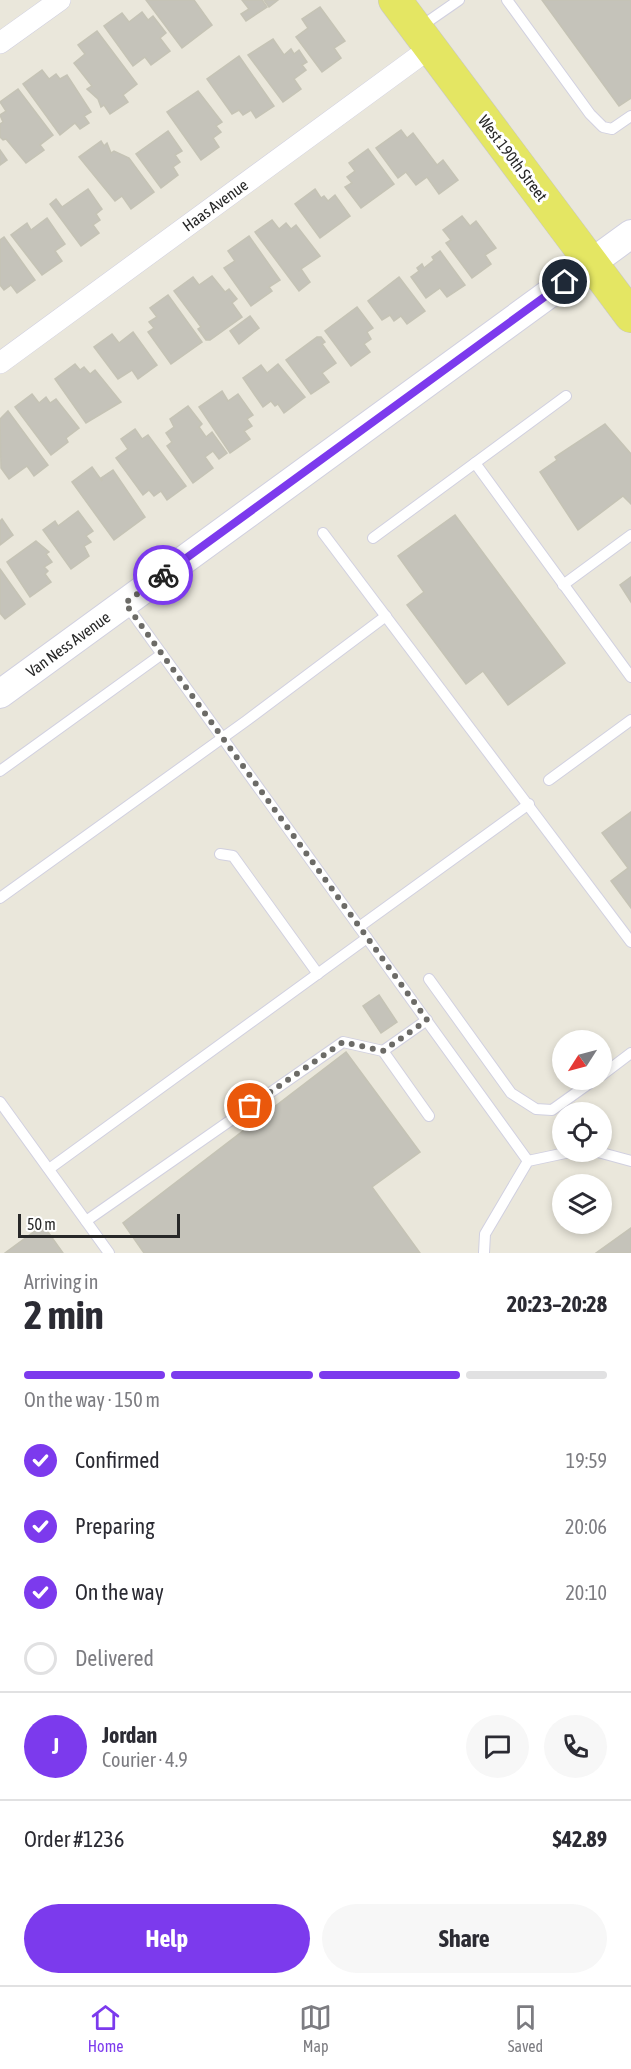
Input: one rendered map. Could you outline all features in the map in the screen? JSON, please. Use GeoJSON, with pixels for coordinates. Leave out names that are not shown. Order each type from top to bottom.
{"type":"FeatureCollection","features":[{"type":"Feature","properties":{"kind":"main road","name":"West 190th Street"},"geometry":{"type":"LineString","coordinates":[[395,0],[631,316]]}},
{"type":"Feature","properties":{"kind":"main road","name":"Van Ness Avenue"},"geometry":{"type":"LineString","coordinates":[[0,694],[631,234]]}},
{"type":"Feature","properties":{"kind":"street"},"geometry":{"type":"LineString","coordinates":[[0,44],[60,0]]}},
{"type":"Feature","properties":{"kind":"street","name":"Haas Avenue"},"geometry":{"type":"LineString","coordinates":[[0,363],[424,39]]}},
{"type":"Feature","properties":{"kind":"lane"},"geometry":{"type":"LineString","coordinates":[[424,39],[459,0]]}},
{"type":"Feature","properties":{"kind":"lane"},"geometry":{"type":"LineString","coordinates":[[507,0],[590,114],[603,127],[612,129],[631,116]]}},
{"type":"Feature","properties":{"kind":"lane"},"geometry":{"type":"LineString","coordinates":[[373,538],[566,396]]}},
{"type":"Feature","properties":{"kind":"lane"},"geometry":{"type":"LineString","coordinates":[[475,463],[631,677]]}},
{"type":"Feature","properties":{"kind":"lane"},"geometry":{"type":"LineString","coordinates":[[323,533],[631,942]]}},
{"type":"Feature","properties":{"kind":"lane"},"geometry":{"type":"LineString","coordinates":[[563,585],[631,535]]}},
{"type":"Feature","properties":{"kind":"lane"},"geometry":{"type":"LineString","coordinates":[[125,603],[528,1161]]}},
{"type":"Feature","properties":{"kind":"lane"},"geometry":{"type":"LineString","coordinates":[[0,898],[386,616]]}},
{"type":"Feature","properties":{"kind":"lane"},"geometry":{"type":"LineString","coordinates":[[0,771],[162,654]]}},
{"type":"Feature","properties":{"kind":"lane"},"geometry":{"type":"LineString","coordinates":[[549,780],[631,720]]}},
{"type":"Feature","properties":{"kind":"lane"},"geometry":{"type":"LineString","coordinates":[[359,927],[529,804]]}},
{"type":"Feature","properties":{"kind":"lane"},"geometry":{"type":"LineString","coordinates":[[220,854],[233,856],[318,974]]}},
{"type":"Feature","properties":{"kind":"lane"},"geometry":{"type":"LineString","coordinates":[[48,1169],[367,938]]}},
{"type":"Feature","properties":{"kind":"lane"},"geometry":{"type":"LineString","coordinates":[[429,979],[511,1093],[536,1109],[552,1110],[580,1090]]}},
{"type":"Feature","properties":{"kind":"lane"},"geometry":{"type":"LineString","coordinates":[[383,1051],[427,1020]]}},
{"type":"Feature","properties":{"kind":"lane"},"geometry":{"type":"LineString","coordinates":[[86,1221],[343,1042],[383,1051],[429,1116]]}},
{"type":"Feature","properties":{"kind":"lane"},"geometry":{"type":"LineString","coordinates":[[612,1067],[631,1053]]}},
{"type":"Feature","properties":{"kind":"lane"},"geometry":{"type":"LineString","coordinates":[[0,1102],[109,1253]]}},
{"type":"Feature","properties":{"kind":"lane"},"geometry":{"type":"LineString","coordinates":[[484,1253],[485,1234],[528,1161],[552,1156]]}},
{"type":"Feature","properties":{"kind":"lane"},"geometry":{"type":"LineString","coordinates":[[612,1156],[631,1161]]}},
{"type":"Feature","properties":{"kind":"building"},"geometry":{"type":"Polygon","coordinates":[[[146,0],[194,0],[212,25],[182,48],[146,0]]]}},
{"type":"Feature","properties":{"kind":"building"},"geometry":{"type":"Polygon","coordinates":[[[242,0],[262,0],[267,7],[246,21],[241,14],[249,9],[242,0]]]}},
{"type":"Feature","properties":{"kind":"building"},"geometry":{"type":"Polygon","coordinates":[[[264,0],[278,0],[269,7],[264,0]]]}},
{"type":"Feature","properties":{"kind":"building"},"geometry":{"type":"Polygon","coordinates":[[[542,0],[631,0],[631,98],[619,106],[542,0]]]}},
{"type":"Feature","properties":{"kind":"building"},"geometry":{"type":"Polygon","coordinates":[[[320,7],[345,41],[334,48],[341,58],[322,72],[296,37],[308,28],[302,19],[320,7]]]}},
{"type":"Feature","properties":{"kind":"building"},"geometry":{"type":"Polygon","coordinates":[[[142,12],[148,20],[153,16],[166,33],[160,38],[170,51],[151,65],[145,57],[133,66],[104,26],[122,13],[129,22],[142,12]]]}},
{"type":"Feature","properties":{"kind":"building"},"geometry":{"type":"Polygon","coordinates":[[[97,31],[137,84],[123,95],[128,102],[110,114],[104,105],[101,107],[98,99],[87,89],[92,86],[74,63],[85,54],[78,45],[97,31]]]}},
{"type":"Feature","properties":{"kind":"building"},"geometry":{"type":"Polygon","coordinates":[[[273,39],[284,55],[291,49],[294,54],[299,50],[307,62],[302,65],[306,70],[294,79],[301,89],[283,102],[248,55],[273,39]]]}},
{"type":"Feature","properties":{"kind":"building"},"geometry":{"type":"Polygon","coordinates":[[[239,56],[274,106],[256,118],[251,110],[243,115],[239,110],[232,114],[207,79],[239,56]]]}},
{"type":"Feature","properties":{"kind":"building"},"geometry":{"type":"Polygon","coordinates":[[[42,70],[49,79],[56,74],[60,79],[67,75],[91,112],[84,116],[89,123],[80,129],[75,123],[60,135],[23,84],[42,70]]]}},
{"type":"Feature","properties":{"kind":"building"},"geometry":{"type":"Polygon","coordinates":[[[18,89],[53,135],[40,145],[44,150],[26,163],[6,139],[3,140],[0,137],[0,124],[3,122],[0,115],[6,111],[0,102],[18,89]]]}},
{"type":"Feature","properties":{"kind":"building"},"geometry":{"type":"Polygon","coordinates":[[[198,91],[222,122],[216,126],[221,132],[213,138],[219,147],[201,160],[167,112],[198,91]]]}},
{"type":"Feature","properties":{"kind":"building"},"geometry":{"type":"Polygon","coordinates":[[[401,130],[407,138],[413,133],[437,165],[443,160],[458,180],[439,194],[427,177],[416,185],[406,172],[398,178],[376,148],[401,130]]]}},
{"type":"Feature","properties":{"kind":"building"},"geometry":{"type":"Polygon","coordinates":[[[168,131],[182,151],[175,155],[180,162],[173,167],[178,175],[161,188],[136,154],[168,131]]]}},
{"type":"Feature","properties":{"kind":"building"},"geometry":{"type":"Polygon","coordinates":[[[101,141],[104,146],[107,143],[111,153],[114,151],[129,158],[154,192],[131,209],[122,196],[115,201],[79,157],[101,141]]]}},
{"type":"Feature","properties":{"kind":"building"},"geometry":{"type":"Polygon","coordinates":[[[368,149],[394,184],[361,208],[345,187],[352,183],[347,177],[355,171],[349,163],[368,149]]]}},
{"type":"Feature","properties":{"kind":"building"},"geometry":{"type":"Polygon","coordinates":[[[0,150],[7,160],[0,165],[0,150]]]}},
{"type":"Feature","properties":{"kind":"building"},"geometry":{"type":"Polygon","coordinates":[[[88,189],[102,209],[96,214],[100,220],[93,225],[99,233],[81,246],[50,204],[56,199],[62,207],[88,189]]]}},
{"type":"Feature","properties":{"kind":"building"},"geometry":{"type":"Polygon","coordinates":[[[315,189],[321,198],[324,196],[328,201],[335,195],[350,216],[320,238],[295,204],[315,189]]]}},
{"type":"Feature","properties":{"kind":"building"},"geometry":{"type":"Polygon","coordinates":[[[462,216],[470,226],[476,221],[496,248],[485,255],[491,264],[472,278],[446,243],[451,240],[443,230],[462,216]]]}},
{"type":"Feature","properties":{"kind":"building"},"geometry":{"type":"Polygon","coordinates":[[[47,218],[65,244],[55,251],[62,261],[42,275],[11,235],[27,223],[31,230],[47,218]]]}},
{"type":"Feature","properties":{"kind":"building"},"geometry":{"type":"Polygon","coordinates":[[[272,220],[279,229],[286,223],[291,229],[296,225],[320,256],[301,269],[310,282],[299,291],[255,232],[272,220]]]}},
{"type":"Feature","properties":{"kind":"building"},"geometry":{"type":"Polygon","coordinates":[[[249,236],[280,280],[269,287],[272,291],[251,306],[224,268],[235,261],[228,251],[249,236]]]}},
{"type":"Feature","properties":{"kind":"building"},"geometry":{"type":"Polygon","coordinates":[[[4,237],[35,280],[17,293],[11,285],[4,290],[0,285],[0,240],[4,237]]]}},
{"type":"Feature","properties":{"kind":"building"},"geometry":{"type":"Polygon","coordinates":[[[440,251],[465,285],[447,297],[440,288],[426,298],[411,277],[419,271],[417,268],[422,264],[424,268],[434,260],[432,257],[440,251]]]}},
{"type":"Feature","properties":{"kind":"building"},"geometry":{"type":"Polygon","coordinates":[[[212,276],[225,292],[229,289],[237,299],[232,303],[242,317],[210,340],[206,340],[198,329],[201,327],[174,291],[193,277],[199,285],[212,276]]]}},
{"type":"Feature","properties":{"kind":"building"},"geometry":{"type":"Polygon","coordinates":[[[399,277],[425,311],[407,324],[401,316],[394,321],[390,315],[382,320],[368,301],[399,277]]]}},
{"type":"Feature","properties":{"kind":"building"},"geometry":{"type":"Polygon","coordinates":[[[168,295],[202,342],[171,364],[148,332],[154,328],[149,322],[157,317],[150,308],[168,295]]]}},
{"type":"Feature","properties":{"kind":"building"},"geometry":{"type":"Polygon","coordinates":[[[357,307],[373,328],[367,332],[371,339],[364,344],[370,352],[351,366],[325,331],[357,307]]]}},
{"type":"Feature","properties":{"kind":"building"},"geometry":{"type":"Polygon","coordinates":[[[250,316],[259,328],[239,344],[230,331],[250,316]]]}},
{"type":"Feature","properties":{"kind":"building"},"geometry":{"type":"Polygon","coordinates":[[[133,332],[157,365],[138,379],[132,370],[118,379],[94,347],[112,334],[119,343],[133,332]]]}},
{"type":"Feature","properties":{"kind":"building"},"geometry":{"type":"Polygon","coordinates":[[[317,337],[321,337],[325,342],[322,344],[336,363],[322,373],[329,382],[311,394],[286,360],[317,337]]]}},
{"type":"Feature","properties":{"kind":"building"},"geometry":{"type":"Polygon","coordinates":[[[75,364],[80,370],[84,367],[90,374],[95,370],[121,402],[86,423],[55,379],[75,364]]]}},
{"type":"Feature","properties":{"kind":"building"},"geometry":{"type":"Polygon","coordinates":[[[278,364],[305,397],[284,413],[278,404],[275,406],[271,401],[263,407],[243,378],[261,365],[267,373],[278,364]]]}},
{"type":"Feature","properties":{"kind":"building"},"geometry":{"type":"Polygon","coordinates":[[[222,391],[228,401],[238,394],[253,415],[247,419],[252,426],[244,431],[250,439],[230,453],[199,407],[222,391]]]}},
{"type":"Feature","properties":{"kind":"building"},"geometry":{"type":"Polygon","coordinates":[[[32,394],[39,403],[46,397],[50,403],[56,399],[79,428],[66,438],[68,442],[51,455],[15,407],[32,394]]]}},
{"type":"Feature","properties":{"kind":"building"},"geometry":{"type":"Polygon","coordinates":[[[188,406],[202,424],[199,427],[206,437],[212,432],[227,453],[219,459],[213,451],[205,457],[213,468],[193,483],[167,446],[172,442],[166,433],[174,427],[170,419],[188,406]]]}},
{"type":"Feature","properties":{"kind":"building"},"geometry":{"type":"Polygon","coordinates":[[[8,411],[48,465],[34,476],[27,466],[9,479],[1,468],[0,419],[8,411]]]}},
{"type":"Feature","properties":{"kind":"building"},"geometry":{"type":"Polygon","coordinates":[[[605,424],[631,454],[631,504],[623,496],[578,530],[540,472],[557,460],[555,457],[605,424]]]}},
{"type":"Feature","properties":{"kind":"building"},"geometry":{"type":"Polygon","coordinates":[[[135,429],[142,439],[148,435],[186,486],[167,500],[161,491],[154,496],[149,490],[143,495],[116,458],[128,449],[121,439],[135,429]]]}},
{"type":"Feature","properties":{"kind":"building"},"geometry":{"type":"Polygon","coordinates":[[[92,467],[102,481],[101,478],[113,470],[145,517],[114,540],[72,482],[92,467]]]}},
{"type":"Feature","properties":{"kind":"building"},"geometry":{"type":"Polygon","coordinates":[[[78,511],[93,531],[86,536],[91,542],[84,546],[89,556],[71,569],[43,530],[55,521],[58,526],[78,511]]]}},
{"type":"Feature","properties":{"kind":"building"},"geometry":{"type":"Polygon","coordinates":[[[455,515],[565,663],[508,705],[483,671],[466,684],[407,605],[424,592],[398,556],[455,515]]]}},
{"type":"Feature","properties":{"kind":"building"},"geometry":{"type":"Polygon","coordinates":[[[2,519],[13,535],[0,545],[0,521],[2,519]]]}},
{"type":"Feature","properties":{"kind":"building"},"geometry":{"type":"Polygon","coordinates":[[[36,541],[49,552],[46,554],[52,562],[44,567],[48,571],[45,574],[51,582],[30,597],[7,562],[36,541]]]}},
{"type":"Feature","properties":{"kind":"building"},"geometry":{"type":"Polygon","coordinates":[[[0,569],[25,604],[5,619],[0,613],[0,569]]]}},
{"type":"Feature","properties":{"kind":"building"},"geometry":{"type":"Polygon","coordinates":[[[631,577],[631,602],[620,585],[631,577]]]}},
{"type":"Feature","properties":{"kind":"building"},"geometry":{"type":"Polygon","coordinates":[[[631,812],[631,908],[611,881],[628,868],[602,833],[631,812]]]}},
{"type":"Feature","properties":{"kind":"building"},"geometry":{"type":"Polygon","coordinates":[[[379,995],[397,1022],[381,1033],[363,1006],[379,995]]]}},
{"type":"Feature","properties":{"kind":"building"},"geometry":{"type":"Polygon","coordinates":[[[346,1052],[420,1152],[372,1187],[420,1253],[144,1253],[123,1223],[346,1052]]]}},
{"type":"Feature","properties":{"kind":"building"},"geometry":{"type":"Polygon","coordinates":[[[43,1225],[63,1253],[5,1253],[43,1225]]]}},
{"type":"Feature","properties":{"kind":"building"},"geometry":{"type":"Polygon","coordinates":[[[631,1228],[631,1253],[596,1253],[631,1228]]]}},
{"type":"Feature","properties":{"kind":"way so far"},"geometry":{"type":"LineString","coordinates":[[163,575],[125,603],[427,1020],[383,1051],[343,1042],[250,1106]]}},
{"type":"Feature","properties":{"kind":"route"},"geometry":{"type":"LineString","coordinates":[[163,575],[565,282]]}}]}
